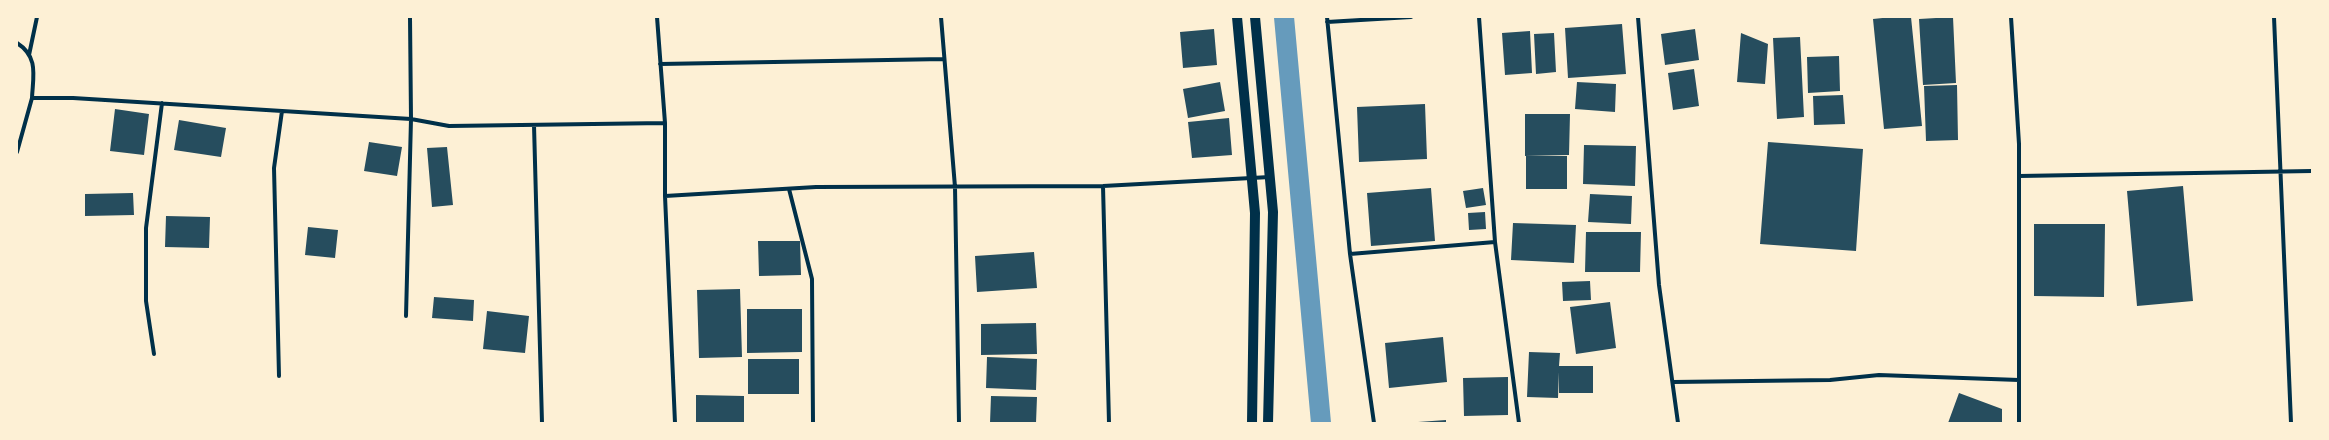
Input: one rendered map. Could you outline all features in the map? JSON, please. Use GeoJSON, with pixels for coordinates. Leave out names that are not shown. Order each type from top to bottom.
{"type":"FeatureCollection","features":[{"type":"Feature","properties":{"kind":"main road"},"geometry":{"type":"LineString","coordinates":[[1237,17],[1255,213],[1252,423]]}},
{"type":"Feature","properties":{"kind":"main road"},"geometry":{"type":"LineString","coordinates":[[1256,17],[1273,212],[1268,423]]}},
{"type":"Feature","properties":{"kind":"street"},"geometry":{"type":"LineString","coordinates":[[28,55],[37,17]]}},
{"type":"Feature","properties":{"kind":"street"},"geometry":{"type":"LineString","coordinates":[[406,316],[411,119],[410,17]]}},
{"type":"Feature","properties":{"kind":"street"},"geometry":{"type":"LineString","coordinates":[[657,17],[665,123],[665,196],[675,423]]}},
{"type":"Feature","properties":{"kind":"street"},"geometry":{"type":"LineString","coordinates":[[941,17],[955,187],[959,423]]}},
{"type":"Feature","properties":{"kind":"street"},"geometry":{"type":"LineString","coordinates":[[1327,17],[1350,254],[1374,423]]}},
{"type":"Feature","properties":{"kind":"street"},"geometry":{"type":"LineString","coordinates":[[1327,22],[1411,17]]}},
{"type":"Feature","properties":{"kind":"street"},"geometry":{"type":"LineString","coordinates":[[1479,17],[1495,242],[1519,423]]}},
{"type":"Feature","properties":{"kind":"street"},"geometry":{"type":"LineString","coordinates":[[1638,17],[1659,285],[1678,423]]}},
{"type":"Feature","properties":{"kind":"street"},"geometry":{"type":"LineString","coordinates":[[2011,17],[2019,144],[2019,423]]}},
{"type":"Feature","properties":{"kind":"street"},"geometry":{"type":"LineString","coordinates":[[2274,17],[2291,423]]}},
{"type":"Feature","properties":{"kind":"street"},"geometry":{"type":"LineString","coordinates":[[17,43],[25,48],[34,65],[32,98],[17,152]]}},
{"type":"Feature","properties":{"kind":"street"},"geometry":{"type":"LineString","coordinates":[[660,64],[944,59]]}},
{"type":"Feature","properties":{"kind":"street"},"geometry":{"type":"LineString","coordinates":[[32,98],[73,98],[411,119],[449,126],[665,123]]}},
{"type":"Feature","properties":{"kind":"street"},"geometry":{"type":"LineString","coordinates":[[154,354],[146,300],[146,228],[162,104]]}},
{"type":"Feature","properties":{"kind":"street"},"geometry":{"type":"LineString","coordinates":[[279,376],[274,168],[282,111]]}},
{"type":"Feature","properties":{"kind":"street"},"geometry":{"type":"LineString","coordinates":[[534,125],[542,423]]}},
{"type":"Feature","properties":{"kind":"street"},"geometry":{"type":"LineString","coordinates":[[2019,176],[2280,170],[2312,171]]}},
{"type":"Feature","properties":{"kind":"street"},"geometry":{"type":"LineString","coordinates":[[665,196],[789,189],[1103,186],[1252,176],[1270,177]]}},
{"type":"Feature","properties":{"kind":"street"},"geometry":{"type":"LineString","coordinates":[[1103,186],[1109,423]]}},
{"type":"Feature","properties":{"kind":"street"},"geometry":{"type":"LineString","coordinates":[[789,189],[812,279],[813,423]]}},
{"type":"Feature","properties":{"kind":"street"},"geometry":{"type":"LineString","coordinates":[[1350,254],[1495,242]]}},
{"type":"Feature","properties":{"kind":"street"},"geometry":{"type":"LineString","coordinates":[[1673,382],[1830,380],[1879,375],[2019,380]]}},
{"type":"Feature","properties":{"kind":"building"},"geometry":{"type":"Polygon","coordinates":[[[1911,17],[1922,126],[1884,129],[1873,19],[1911,17]]]}},
{"type":"Feature","properties":{"kind":"building"},"geometry":{"type":"Polygon","coordinates":[[[1953,17],[1956,83],[1923,85],[1919,19],[1953,17]]]}},
{"type":"Feature","properties":{"kind":"building"},"geometry":{"type":"Polygon","coordinates":[[[1622,24],[1626,74],[1568,78],[1565,28],[1622,24]]]}},
{"type":"Feature","properties":{"kind":"building"},"geometry":{"type":"Polygon","coordinates":[[[1214,29],[1217,65],[1183,68],[1180,32],[1214,29]]]}},
{"type":"Feature","properties":{"kind":"building"},"geometry":{"type":"Polygon","coordinates":[[[1695,29],[1699,60],[1665,65],[1661,34],[1695,29]]]}},
{"type":"Feature","properties":{"kind":"building"},"geometry":{"type":"Polygon","coordinates":[[[1530,31],[1532,73],[1505,75],[1502,33],[1530,31]]]}},
{"type":"Feature","properties":{"kind":"building"},"geometry":{"type":"Polygon","coordinates":[[[1554,33],[1556,72],[1536,74],[1534,34],[1554,33]]]}},
{"type":"Feature","properties":{"kind":"building"},"geometry":{"type":"Polygon","coordinates":[[[1741,33],[1768,44],[1765,84],[1737,82],[1741,33]]]}},
{"type":"Feature","properties":{"kind":"building"},"geometry":{"type":"Polygon","coordinates":[[[1800,37],[1804,117],[1777,119],[1773,38],[1800,37]]]}},
{"type":"Feature","properties":{"kind":"building"},"geometry":{"type":"Polygon","coordinates":[[[1839,56],[1840,91],[1808,93],[1807,57],[1839,56]]]}},
{"type":"Feature","properties":{"kind":"building"},"geometry":{"type":"Polygon","coordinates":[[[1694,69],[1699,106],[1673,110],[1668,73],[1694,69]]]}},
{"type":"Feature","properties":{"kind":"building"},"geometry":{"type":"Polygon","coordinates":[[[1220,82],[1225,111],[1188,118],[1183,89],[1220,82]]]}},
{"type":"Feature","properties":{"kind":"building"},"geometry":{"type":"Polygon","coordinates":[[[1577,82],[1616,84],[1615,112],[1575,109],[1577,82]]]}},
{"type":"Feature","properties":{"kind":"building"},"geometry":{"type":"Polygon","coordinates":[[[1957,85],[1958,140],[1926,141],[1924,86],[1957,85]]]}},
{"type":"Feature","properties":{"kind":"building"},"geometry":{"type":"Polygon","coordinates":[[[1843,95],[1845,124],[1814,125],[1813,96],[1843,95]]]}},
{"type":"Feature","properties":{"kind":"building"},"geometry":{"type":"Polygon","coordinates":[[[1425,104],[1427,159],[1359,162],[1357,107],[1425,104]]]}},
{"type":"Feature","properties":{"kind":"building"},"geometry":{"type":"Polygon","coordinates":[[[115,109],[149,114],[144,155],[110,151],[115,109]]]}},
{"type":"Feature","properties":{"kind":"building"},"geometry":{"type":"Polygon","coordinates":[[[1525,114],[1570,114],[1569,155],[1525,156],[1525,114]]]}},
{"type":"Feature","properties":{"kind":"building"},"geometry":{"type":"Polygon","coordinates":[[[1229,118],[1232,155],[1192,158],[1188,122],[1229,118]]]}},
{"type":"Feature","properties":{"kind":"building"},"geometry":{"type":"Polygon","coordinates":[[[179,120],[226,128],[221,157],[174,150],[179,120]]]}},
{"type":"Feature","properties":{"kind":"building"},"geometry":{"type":"Polygon","coordinates":[[[369,142],[402,147],[397,176],[364,171],[369,142]]]}},
{"type":"Feature","properties":{"kind":"building"},"geometry":{"type":"Polygon","coordinates":[[[1768,142],[1863,149],[1856,251],[1760,244],[1768,142]]]}},
{"type":"Feature","properties":{"kind":"building"},"geometry":{"type":"Polygon","coordinates":[[[1584,145],[1636,146],[1635,186],[1583,184],[1584,145]]]}},
{"type":"Feature","properties":{"kind":"building"},"geometry":{"type":"Polygon","coordinates":[[[447,147],[453,205],[432,207],[427,148],[447,147]]]}},
{"type":"Feature","properties":{"kind":"building"},"geometry":{"type":"Polygon","coordinates":[[[1526,156],[1567,156],[1567,189],[1526,189],[1526,156]]]}},
{"type":"Feature","properties":{"kind":"building"},"geometry":{"type":"Polygon","coordinates":[[[2183,186],[2193,301],[2137,306],[2127,191],[2183,186]]]}},
{"type":"Feature","properties":{"kind":"building"},"geometry":{"type":"Polygon","coordinates":[[[1431,188],[1435,241],[1371,246],[1367,193],[1431,188]]]}},
{"type":"Feature","properties":{"kind":"building"},"geometry":{"type":"Polygon","coordinates":[[[1483,188],[1486,205],[1466,208],[1463,191],[1483,188]]]}},
{"type":"Feature","properties":{"kind":"building"},"geometry":{"type":"Polygon","coordinates":[[[133,193],[134,215],[85,216],[85,194],[133,193]]]}},
{"type":"Feature","properties":{"kind":"building"},"geometry":{"type":"Polygon","coordinates":[[[1590,194],[1632,196],[1631,224],[1588,222],[1590,194]]]}},
{"type":"Feature","properties":{"kind":"building"},"geometry":{"type":"Polygon","coordinates":[[[1485,212],[1486,229],[1469,230],[1468,213],[1485,212]]]}},
{"type":"Feature","properties":{"kind":"building"},"geometry":{"type":"Polygon","coordinates":[[[166,216],[210,217],[209,248],[165,247],[166,216]]]}},
{"type":"Feature","properties":{"kind":"building"},"geometry":{"type":"Polygon","coordinates":[[[1513,223],[1576,225],[1574,263],[1511,260],[1513,223]]]}},
{"type":"Feature","properties":{"kind":"building"},"geometry":{"type":"Polygon","coordinates":[[[2034,224],[2105,224],[2104,297],[2034,296],[2034,224]]]}},
{"type":"Feature","properties":{"kind":"building"},"geometry":{"type":"Polygon","coordinates":[[[308,227],[338,230],[335,258],[305,255],[308,227]]]}},
{"type":"Feature","properties":{"kind":"building"},"geometry":{"type":"Polygon","coordinates":[[[1586,232],[1641,232],[1640,272],[1585,272],[1586,232]]]}},
{"type":"Feature","properties":{"kind":"building"},"geometry":{"type":"Polygon","coordinates":[[[758,241],[800,241],[801,275],[759,276],[758,241]]]}},
{"type":"Feature","properties":{"kind":"building"},"geometry":{"type":"Polygon","coordinates":[[[1034,252],[1037,288],[977,292],[975,256],[1034,252]]]}},
{"type":"Feature","properties":{"kind":"building"},"geometry":{"type":"Polygon","coordinates":[[[1590,281],[1591,300],[1563,301],[1562,282],[1590,281]]]}},
{"type":"Feature","properties":{"kind":"building"},"geometry":{"type":"Polygon","coordinates":[[[740,289],[742,357],[699,358],[697,290],[740,289]]]}},
{"type":"Feature","properties":{"kind":"building"},"geometry":{"type":"Polygon","coordinates":[[[434,297],[474,300],[473,321],[432,318],[434,297]]]}},
{"type":"Feature","properties":{"kind":"building"},"geometry":{"type":"Polygon","coordinates":[[[1610,302],[1616,348],[1576,354],[1570,307],[1610,302]]]}},
{"type":"Feature","properties":{"kind":"building"},"geometry":{"type":"Polygon","coordinates":[[[747,309],[802,309],[802,352],[747,353],[747,309]]]}},
{"type":"Feature","properties":{"kind":"building"},"geometry":{"type":"Polygon","coordinates":[[[487,311],[529,316],[525,353],[483,349],[487,311]]]}},
{"type":"Feature","properties":{"kind":"building"},"geometry":{"type":"Polygon","coordinates":[[[1036,323],[1037,354],[981,355],[981,324],[1036,323]]]}},
{"type":"Feature","properties":{"kind":"building"},"geometry":{"type":"Polygon","coordinates":[[[1443,337],[1447,382],[1389,388],[1385,343],[1443,337]]]}},
{"type":"Feature","properties":{"kind":"building"},"geometry":{"type":"Polygon","coordinates":[[[1529,352],[1560,353],[1559,366],[1593,366],[1593,393],[1559,393],[1559,372],[1558,398],[1527,397],[1529,352]]]}},
{"type":"Feature","properties":{"kind":"building"},"geometry":{"type":"Polygon","coordinates":[[[987,357],[1037,359],[1036,390],[986,388],[987,357]]]}},
{"type":"Feature","properties":{"kind":"building"},"geometry":{"type":"Polygon","coordinates":[[[748,359],[799,359],[799,394],[748,394],[748,359]]]}},
{"type":"Feature","properties":{"kind":"building"},"geometry":{"type":"Polygon","coordinates":[[[1508,377],[1508,415],[1464,416],[1463,378],[1508,377]]]}},
{"type":"Feature","properties":{"kind":"building"},"geometry":{"type":"Polygon","coordinates":[[[1959,393],[2002,409],[2002,423],[1948,423],[1959,393]]]}},
{"type":"Feature","properties":{"kind":"building"},"geometry":{"type":"Polygon","coordinates":[[[696,395],[744,396],[744,423],[696,423],[696,395]]]}},
{"type":"Feature","properties":{"kind":"building"},"geometry":{"type":"Polygon","coordinates":[[[991,396],[1037,397],[1036,423],[990,423],[991,396]]]}},
{"type":"Feature","properties":{"kind":"building"},"geometry":{"type":"Polygon","coordinates":[[[1446,420],[1446,423],[1418,423],[1418,422],[1446,420]]]}},
{"type":"Feature","properties":{"kind":"waterway"},"geometry":{"type":"LineString","coordinates":[[1284,17],[1321,423]]}}]}
